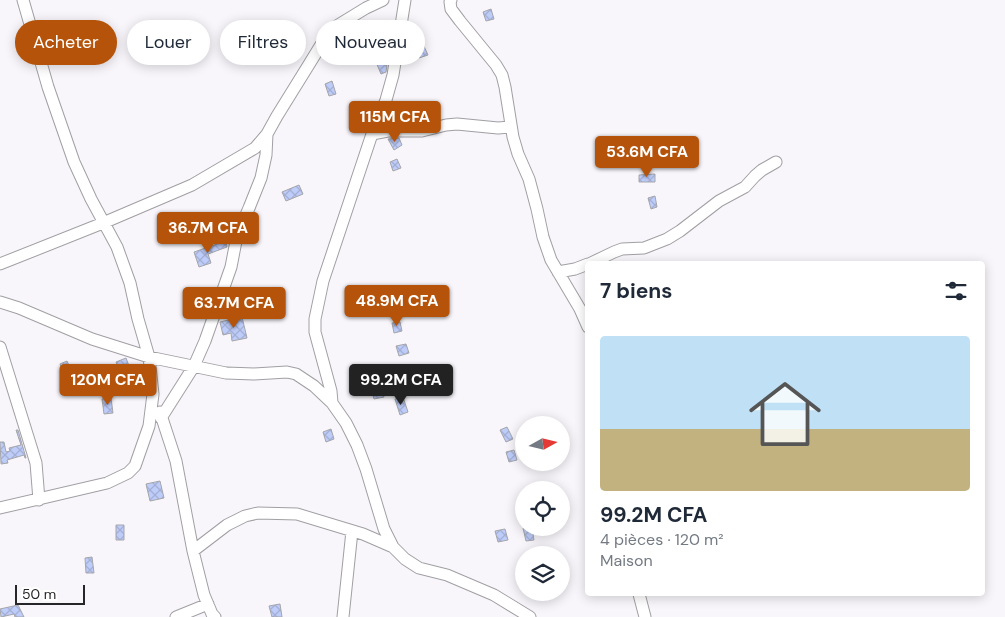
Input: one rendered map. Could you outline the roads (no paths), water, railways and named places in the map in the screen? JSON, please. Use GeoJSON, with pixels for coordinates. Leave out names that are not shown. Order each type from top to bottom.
{"type":"FeatureCollection","features":[{"type":"Feature","properties":{"kind":"street"},"geometry":{"type":"LineString","coordinates":[[23,0],[48,87],[74,162],[103,223],[117,247],[130,283],[149,357],[154,394],[176,461],[192,551],[204,595],[215,617]]}},
{"type":"Feature","properties":{"kind":"street"},"geometry":{"type":"LineString","coordinates":[[0,264],[192,185],[255,148],[267,134],[276,116],[324,40],[335,28],[366,8],[383,0]]}},
{"type":"Feature","properties":{"kind":"street"},"geometry":{"type":"LineString","coordinates":[[332,404],[331,391],[314,332],[315,319],[323,282],[372,134],[386,100],[393,75],[405,0]]}},
{"type":"Feature","properties":{"kind":"street"},"geometry":{"type":"LineString","coordinates":[[451,0],[451,9],[502,75],[511,127],[518,154],[529,179],[543,237],[551,260],[585,320]]}},
{"type":"Feature","properties":{"kind":"street"},"geometry":{"type":"LineString","coordinates":[[372,134],[388,131],[422,131],[457,124],[498,128],[511,127]]}},
{"type":"Feature","properties":{"kind":"street"},"geometry":{"type":"LineString","coordinates":[[161,418],[194,366],[205,341],[231,267],[237,236],[261,178],[266,155],[267,134]]}},
{"type":"Feature","properties":{"kind":"street"},"geometry":{"type":"LineString","coordinates":[[594,261],[614,252],[644,248],[667,239],[719,201],[746,188],[755,176],[776,162]]}},
{"type":"Feature","properties":{"kind":"street"},"geometry":{"type":"LineString","coordinates":[[558,272],[585,265]]}},
{"type":"Feature","properties":{"kind":"street"},"geometry":{"type":"LineString","coordinates":[[0,302],[19,308],[92,339],[149,357],[226,373],[293,372],[314,386],[332,404],[346,423],[357,445],[384,529],[393,547],[405,559],[419,568],[447,575],[494,595],[530,617]]}},
{"type":"Feature","properties":{"kind":"street"},"geometry":{"type":"LineString","coordinates":[[0,347],[36,463],[39,500]]}},
{"type":"Feature","properties":{"kind":"street"},"geometry":{"type":"LineString","coordinates":[[0,508],[107,483],[128,473],[135,466],[147,433],[154,394]]}},
{"type":"Feature","properties":{"kind":"street"},"geometry":{"type":"LineString","coordinates":[[192,551],[227,524],[245,516],[258,513],[297,514],[363,534],[393,547]]}},
{"type":"Feature","properties":{"kind":"street"},"geometry":{"type":"LineString","coordinates":[[343,617],[352,531]]}},
{"type":"Feature","properties":{"kind":"street"},"geometry":{"type":"LineString","coordinates":[[640,596],[645,617]]}},
{"type":"Feature","properties":{"kind":"street"},"geometry":{"type":"LineString","coordinates":[[176,617],[208,604]]}}]}
